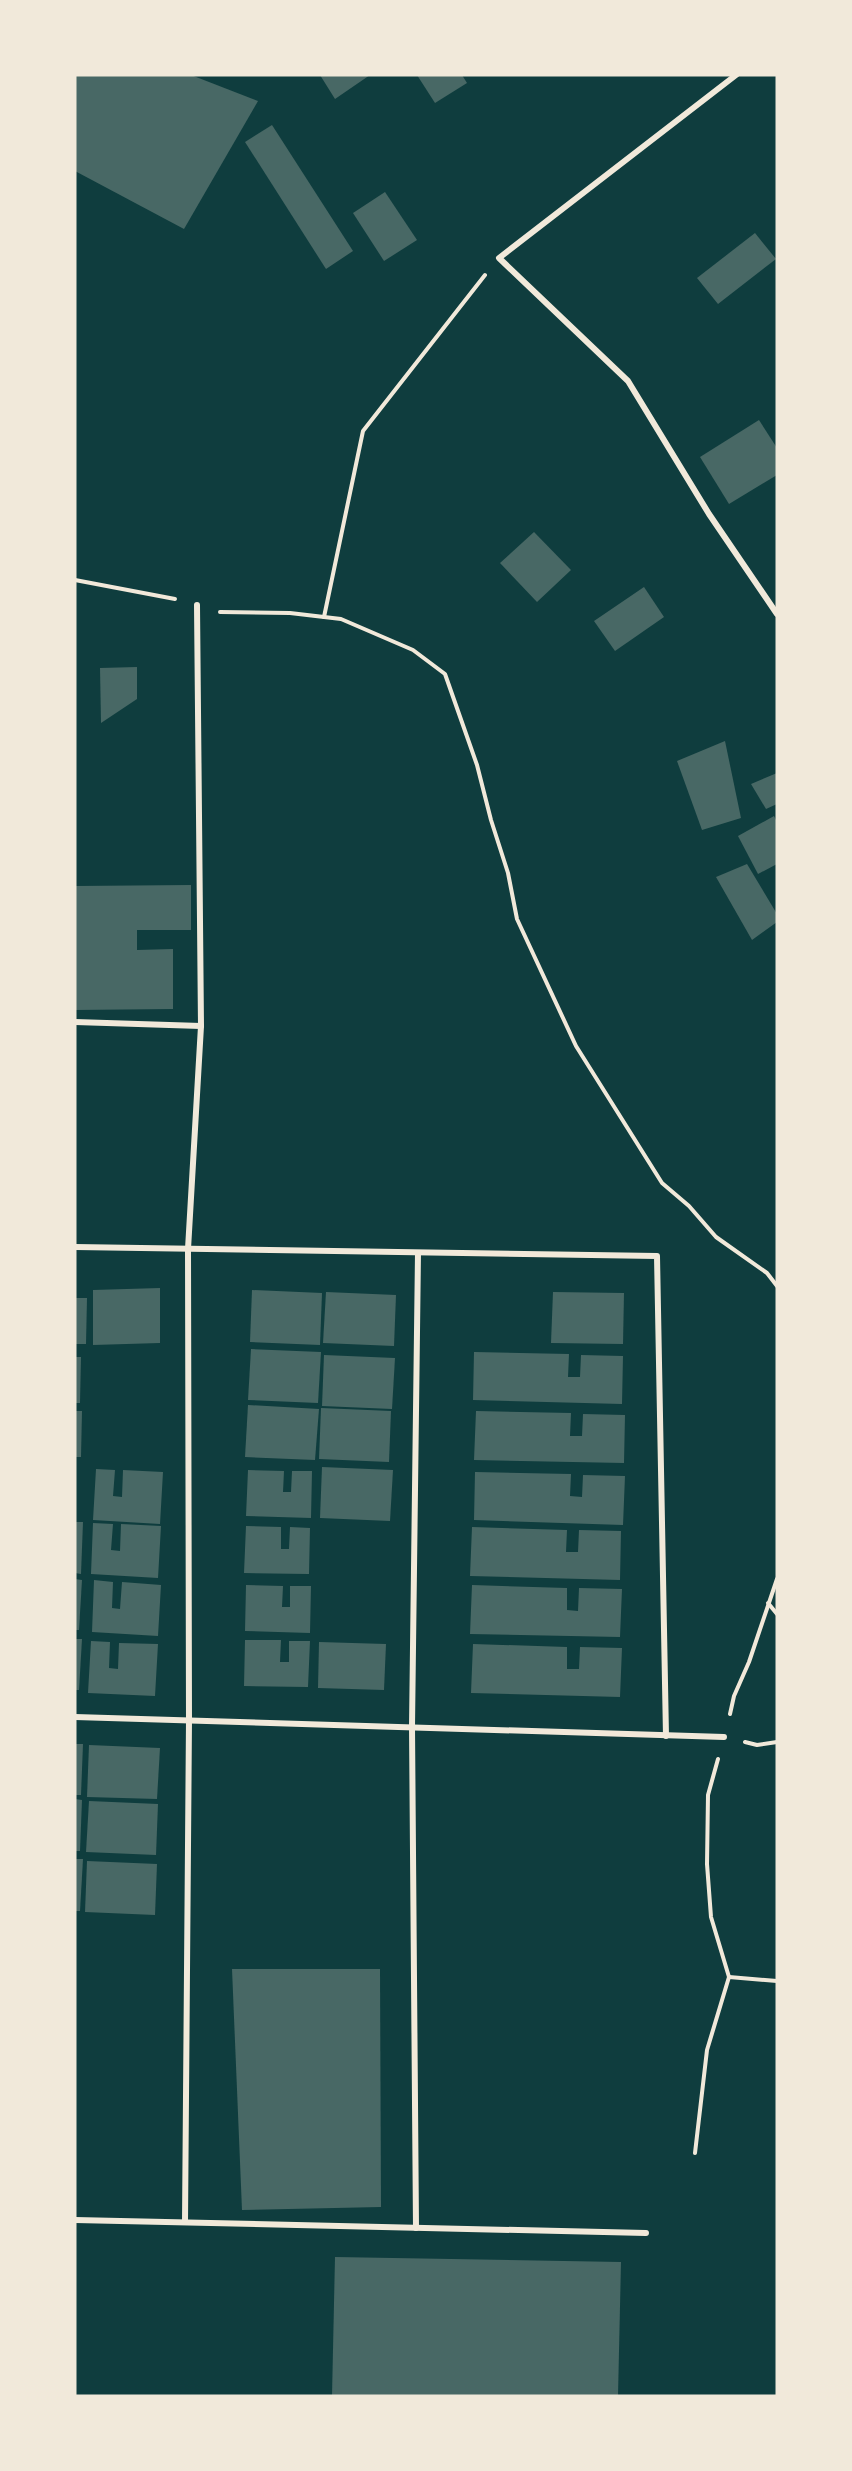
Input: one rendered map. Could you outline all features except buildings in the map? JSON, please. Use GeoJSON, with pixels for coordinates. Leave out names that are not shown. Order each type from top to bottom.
{"type":"FeatureCollection","features":[{"type":"Feature","properties":{"kind":"street"},"geometry":{"type":"LineString","coordinates":[[736,75],[499,258],[628,381],[709,514],[777,614]]}},
{"type":"Feature","properties":{"kind":"street"},"geometry":{"type":"LineString","coordinates":[[185,2222],[189,1720],[188,1249],[201,1026],[197,605]]}},
{"type":"Feature","properties":{"kind":"street"},"geometry":{"type":"LineString","coordinates":[[75,1022],[201,1026]]}},
{"type":"Feature","properties":{"kind":"street"},"geometry":{"type":"LineString","coordinates":[[75,1247],[657,1256],[666,1736]]}},
{"type":"Feature","properties":{"kind":"street"},"geometry":{"type":"LineString","coordinates":[[416,2228],[412,1728],[418,1253]]}},
{"type":"Feature","properties":{"kind":"street"},"geometry":{"type":"LineString","coordinates":[[75,1717],[724,1737]]}},
{"type":"Feature","properties":{"kind":"street"},"geometry":{"type":"LineString","coordinates":[[75,2220],[646,2233]]}},
{"type":"Feature","properties":{"kind":"path"},"geometry":{"type":"LineString","coordinates":[[324,617],[363,431],[499,258]]}},
{"type":"Feature","properties":{"kind":"path"},"geometry":{"type":"LineString","coordinates":[[341,619],[413,650],[444,674],[477,765],[508,873],[517,920],[576,1046],[662,1184],[689,1206],[716,1237],[766,1273],[777,1286]]}},
{"type":"Feature","properties":{"kind":"path"},"geometry":{"type":"LineString","coordinates":[[695,2153],[707,2050],[729,1977],[711,1917],[707,1864],[708,1795],[734,1696],[749,1662],[777,1579]]}},
{"type":"Feature","properties":{"kind":"path"},"geometry":{"type":"LineString","coordinates":[[768,1603],[777,1614]]}},
{"type":"Feature","properties":{"kind":"path"},"geometry":{"type":"LineString","coordinates":[[724,1737],[757,1745],[777,1742]]}},
{"type":"Feature","properties":{"kind":"path"},"geometry":{"type":"LineString","coordinates":[[729,1977],[777,1981]]}}]}
